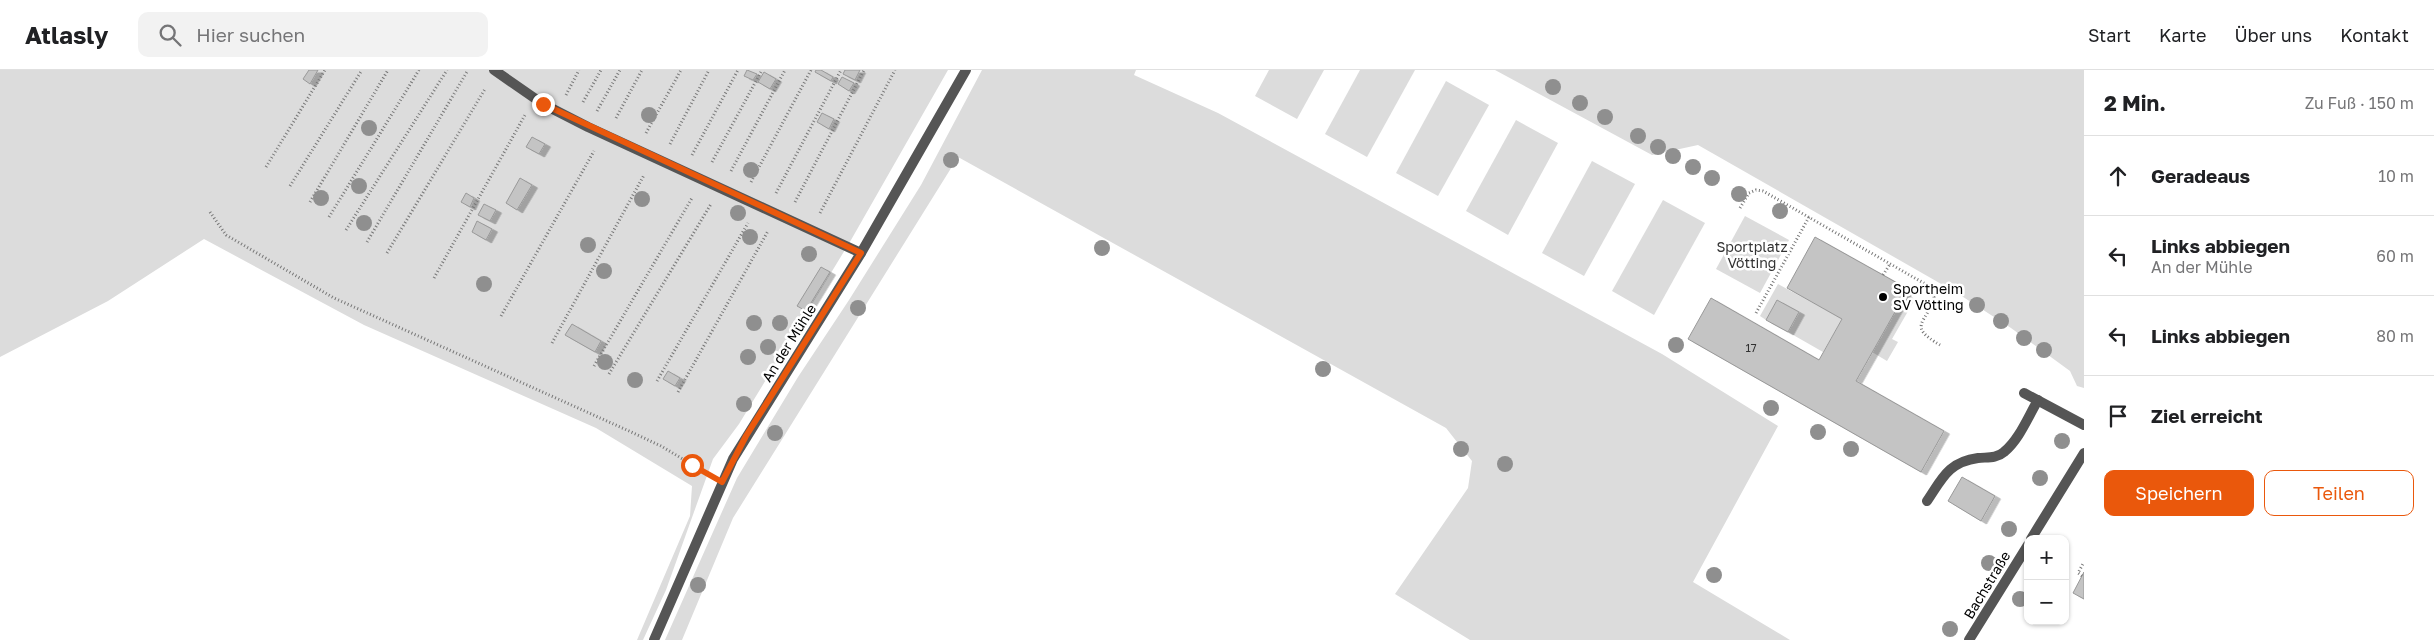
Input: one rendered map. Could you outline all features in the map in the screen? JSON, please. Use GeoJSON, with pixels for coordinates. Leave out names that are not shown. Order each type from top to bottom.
{"type":"FeatureCollection","features":[{"type":"Feature","properties":{"kind":"street"},"geometry":{"type":"LineString","coordinates":[[495,70],[535,98],[573,119],[861,253]]}},
{"type":"Feature","properties":{"kind":"street","name":"An der Mühle"},"geometry":{"type":"LineString","coordinates":[[654,640],[722,482],[746,436],[861,253],[966,70]]}},
{"type":"Feature","properties":{"kind":"street"},"geometry":{"type":"LineString","coordinates":[[2024,393],[2084,425]]}},
{"type":"Feature","properties":{"kind":"street"},"geometry":{"type":"LineString","coordinates":[[1927,501],[1954,465],[1962,461],[1993,458],[2002,454],[2011,445],[2038,400]]}},
{"type":"Feature","properties":{"kind":"street"},"geometry":{"type":"LineString","coordinates":[[2033,535],[2084,453]]}},
{"type":"Feature","properties":{"kind":"street","name":"Bachstraße"},"geometry":{"type":"LineString","coordinates":[[1970,640],[2024,552]]}},
{"type":"Feature","properties":{"kind":"path"},"geometry":{"type":"LineString","coordinates":[[266,167],[325,70]]}},
{"type":"Feature","properties":{"kind":"path"},"geometry":{"type":"LineString","coordinates":[[290,186],[362,70]]}},
{"type":"Feature","properties":{"kind":"path"},"geometry":{"type":"LineString","coordinates":[[310,202],[388,70]]}},
{"type":"Feature","properties":{"kind":"path"},"geometry":{"type":"LineString","coordinates":[[329,217],[419,70]]}},
{"type":"Feature","properties":{"kind":"path"},"geometry":{"type":"LineString","coordinates":[[346,230],[447,70]]}},
{"type":"Feature","properties":{"kind":"path"},"geometry":{"type":"LineString","coordinates":[[367,242],[468,70]]}},
{"type":"Feature","properties":{"kind":"path"},"geometry":{"type":"LineString","coordinates":[[387,253],[495,70]]}},
{"type":"Feature","properties":{"kind":"path"},"geometry":{"type":"LineString","coordinates":[[557,111],[579,70]]}},
{"type":"Feature","properties":{"kind":"path"},"geometry":{"type":"LineString","coordinates":[[573,119],[601,70]]}},
{"type":"Feature","properties":{"kind":"path"},"geometry":{"type":"LineString","coordinates":[[588,126],[620,70]]}},
{"type":"Feature","properties":{"kind":"path"},"geometry":{"type":"LineString","coordinates":[[501,316],[642,70]]}},
{"type":"Feature","properties":{"kind":"path"},"geometry":{"type":"LineString","coordinates":[[638,149],[681,70]]}},
{"type":"Feature","properties":{"kind":"path"},"geometry":{"type":"LineString","coordinates":[[552,343],[710,70]]}},
{"type":"Feature","properties":{"kind":"path"},"geometry":{"type":"LineString","coordinates":[[683,171],[738,70]]}},
{"type":"Feature","properties":{"kind":"path"},"geometry":{"type":"LineString","coordinates":[[594,366],[702,179],[762,70]]}},
{"type":"Feature","properties":{"kind":"path"},"geometry":{"type":"LineString","coordinates":[[609,374],[721,188],[785,70]]}},
{"type":"Feature","properties":{"kind":"path"},"geometry":{"type":"LineString","coordinates":[[742,198],[811,70]]}},
{"type":"Feature","properties":{"kind":"path"},"geometry":{"type":"LineString","coordinates":[[657,381],[763,207],[841,70]]}},
{"type":"Feature","properties":{"kind":"path"},"geometry":{"type":"LineString","coordinates":[[678,392],[782,216],[864,70]]}},
{"type":"Feature","properties":{"kind":"path"},"geometry":{"type":"LineString","coordinates":[[811,230],[895,70]]}},
{"type":"Feature","properties":{"kind":"path"},"geometry":{"type":"LineString","coordinates":[[434,278],[535,98]]}},
{"type":"Feature","properties":{"kind":"path"},"geometry":{"type":"LineString","coordinates":[[1740,208],[1750,194],[1756,190],[1763,191],[1927,285],[1932,291],[1933,302],[1922,322],[1921,330],[1924,336],[1940,345]]}},
{"type":"Feature","properties":{"kind":"path"},"geometry":{"type":"LineString","coordinates":[[210,212],[226,234],[334,298],[662,446],[722,482]]}},
{"type":"Feature","properties":{"kind":"path"},"geometry":{"type":"LineString","coordinates":[[1756,313],[1809,217]]}},
{"type":"Feature","properties":{"kind":"path"},"geometry":{"type":"LineString","coordinates":[[1883,275],[1890,264]]}},
{"type":"Feature","properties":{"kind":"path"},"geometry":{"type":"LineString","coordinates":[[2082,576],[2078,573],[2084,562]]}},
{"type":"Feature","properties":{"kind":"green space"},"geometry":{"type":"Polygon","coordinates":[[[0,70],[948,70],[851,240],[739,424],[713,459],[666,590],[643,640],[637,640],[690,516],[692,486],[596,428],[364,325],[204,239],[108,301],[0,357],[0,70]]]}},
{"type":"Feature","properties":{"kind":"green space"},"geometry":{"type":"Polygon","coordinates":[[[982,70],[1136,70],[1134,75],[1218,113],[1662,354],[1778,426],[1693,582],[1790,640],[1470,640],[1395,594],[1468,488],[1472,461],[1446,428],[958,157],[733,518],[682,640],[665,640],[737,478],[798,377],[921,185],[982,70]]]}},
{"type":"Feature","properties":{"kind":"green space"},"geometry":{"type":"Polygon","coordinates":[[[1269,70],[1324,70],[1297,119],[1255,96],[1269,70]]]}},
{"type":"Feature","properties":{"kind":"green space"},"geometry":{"type":"Polygon","coordinates":[[[1360,70],[1415,70],[1367,157],[1325,134],[1360,70]]]}},
{"type":"Feature","properties":{"kind":"green space"},"geometry":{"type":"Polygon","coordinates":[[[1495,70],[2084,70],[2084,388],[2077,386],[2070,371],[2011,328],[1957,293],[1698,145],[1652,155],[1495,70]]]}},
{"type":"Feature","properties":{"kind":"green space"},"geometry":{"type":"Polygon","coordinates":[[[1446,81],[1489,105],[1438,196],[1396,173],[1446,81]]]}},
{"type":"Feature","properties":{"kind":"green space"},"geometry":{"type":"Polygon","coordinates":[[[1516,120],[1558,143],[1508,235],[1466,211],[1516,120]]]}},
{"type":"Feature","properties":{"kind":"green space"},"geometry":{"type":"Polygon","coordinates":[[[1592,161],[1635,184],[1584,276],[1542,253],[1592,161]]]}},
{"type":"Feature","properties":{"kind":"green space"},"geometry":{"type":"Polygon","coordinates":[[[1663,200],[1705,223],[1654,315],[1612,291],[1663,200]]]}},
{"type":"Feature","properties":{"kind":"green space","name":"Sportplatz Vötting"},"geometry":{"type":"Polygon","coordinates":[[[1745,216],[1789,240],[1760,293],[1716,269],[1745,216]]]}},
{"type":"Feature","properties":{"kind":"green space"},"geometry":{"type":"Polygon","coordinates":[[[1778,284],[1842,319],[1823,352],[1788,332],[1799,312],[1777,300],[1766,320],[1760,316],[1778,284]]]}},
{"type":"Feature","properties":{"kind":"green space"},"geometry":{"type":"Polygon","coordinates":[[[1905,293],[1915,299],[1892,339],[1898,342],[1887,361],[1872,352],[1905,293]]]}},
{"type":"Feature","properties":{"kind":"building"},"geometry":{"type":"Polygon","coordinates":[[[309,70],[318,70],[310,84],[303,79],[309,70]]]}},
{"type":"Feature","properties":{"kind":"building"},"geometry":{"type":"Polygon","coordinates":[[[747,70],[757,74],[753,80],[744,76],[747,70]]]}},
{"type":"Feature","properties":{"kind":"building"},"geometry":{"type":"Polygon","coordinates":[[[816,70],[821,70],[833,77],[831,81],[815,72],[816,70]]]}},
{"type":"Feature","properties":{"kind":"building"},"geometry":{"type":"Polygon","coordinates":[[[845,70],[860,70],[855,80],[843,74],[845,70]]]}},
{"type":"Feature","properties":{"kind":"building"},"geometry":{"type":"Polygon","coordinates":[[[764,72],[776,79],[770,89],[758,82],[764,72]]]}},
{"type":"Feature","properties":{"kind":"building"},"geometry":{"type":"Polygon","coordinates":[[[842,77],[854,83],[849,91],[838,84],[842,77]]]}},
{"type":"Feature","properties":{"kind":"building"},"geometry":{"type":"Polygon","coordinates":[[[822,113],[834,119],[829,129],[817,122],[822,113]]]}},
{"type":"Feature","properties":{"kind":"building"},"geometry":{"type":"Polygon","coordinates":[[[532,137],[545,144],[539,154],[526,147],[532,137]]]}},
{"type":"Feature","properties":{"kind":"building"},"geometry":{"type":"Polygon","coordinates":[[[520,178],[532,185],[517,210],[506,203],[520,178]]]}},
{"type":"Feature","properties":{"kind":"building"},"geometry":{"type":"Polygon","coordinates":[[[466,193],[474,198],[470,207],[461,202],[466,193]]]}},
{"type":"Feature","properties":{"kind":"building"},"geometry":{"type":"Polygon","coordinates":[[[484,204],[496,210],[490,221],[478,215],[484,204]]]}},
{"type":"Feature","properties":{"kind":"building"},"geometry":{"type":"Polygon","coordinates":[[[477,221],[492,229],[486,240],[472,232],[477,221]]]}},
{"type":"Feature","properties":{"kind":"building"},"geometry":{"type":"Polygon","coordinates":[[[1815,237],[1908,289],[1856,381],[1944,431],[1921,472],[1688,339],[1711,298],[1819,360],[1842,319],[1787,288],[1815,237]]]}},
{"type":"Feature","properties":{"kind":"building"},"geometry":{"type":"Polygon","coordinates":[[[821,267],[830,272],[806,311],[797,306],[821,267]]]}},
{"type":"Feature","properties":{"kind":"building"},"geometry":{"type":"Polygon","coordinates":[[[1777,300],[1799,312],[1788,332],[1766,320],[1777,300]]]}},
{"type":"Feature","properties":{"kind":"building"},"geometry":{"type":"Polygon","coordinates":[[[572,324],[601,341],[595,352],[565,335],[572,324]]]}},
{"type":"Feature","properties":{"kind":"building"},"geometry":{"type":"Polygon","coordinates":[[[668,371],[680,378],[675,386],[663,379],[668,371]]]}},
{"type":"Feature","properties":{"kind":"building"},"geometry":{"type":"Polygon","coordinates":[[[1962,477],[1995,496],[1981,521],[1948,501],[1962,477]]]}},
{"type":"Feature","properties":{"kind":"building"},"geometry":{"type":"Polygon","coordinates":[[[2084,572],[2084,599],[2073,593],[2084,572]]]}},
{"type":"Feature","properties":{"kind":"place","name":"Sportheim SV Vötting"},"geometry":{"type":"Point","coordinates":[1883,297]}},
{"type":"Feature","properties":{"kind":"route"},"geometry":{"type":"LineString","coordinates":[[543,104],[603,134],[861,253],[746,436],[722,482],[692,465]]}}]}
